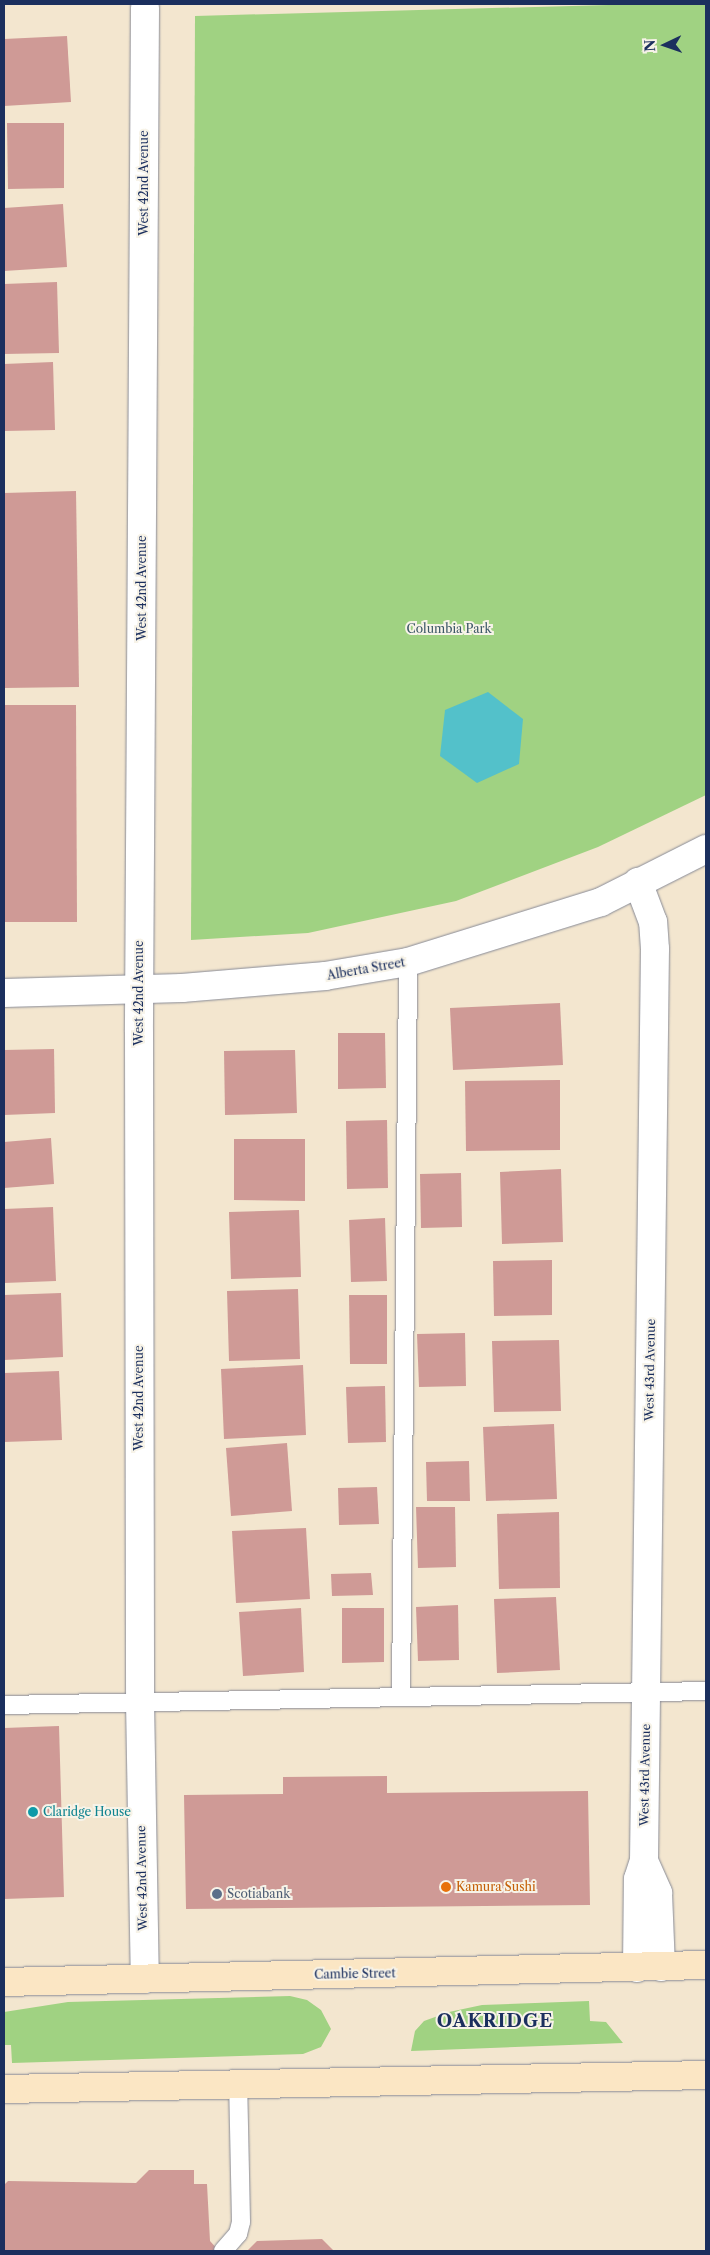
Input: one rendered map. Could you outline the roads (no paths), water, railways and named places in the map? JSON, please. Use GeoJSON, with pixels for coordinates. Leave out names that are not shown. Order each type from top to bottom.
{"type":"FeatureCollection","features":[{"type":"Feature","properties":{"kind":"main road","name":"Cambie Street"},"geometry":{"type":"LineString","coordinates":[[4,1982],[706,1965]]}},
{"type":"Feature","properties":{"kind":"main road"},"geometry":{"type":"LineString","coordinates":[[4,2089],[706,2075]]}},
{"type":"Feature","properties":{"kind":"street","name":"West 42nd Avenue"},"geometry":{"type":"LineString","coordinates":[[145,5],[140,989],[140,1702],[145,1979]]}},
{"type":"Feature","properties":{"kind":"street","name":"Alberta Street"},"geometry":{"type":"LineString","coordinates":[[4,993],[140,989],[325,976],[408,962],[601,902],[706,849]]}},
{"type":"Feature","properties":{"kind":"street","name":"West 43rd Avenue"},"geometry":{"type":"LineString","coordinates":[[638,882],[653,922],[655,949],[644,1861],[658,1893],[649,1967]]}},
{"type":"Feature","properties":{"kind":"lane"},"geometry":{"type":"LineString","coordinates":[[401,1697],[408,962]]}},
{"type":"Feature","properties":{"kind":"lane"},"geometry":{"type":"LineString","coordinates":[[4,1705],[706,1691]]}},
{"type":"Feature","properties":{"kind":"lane"},"geometry":{"type":"LineString","coordinates":[[223,2251],[238,2234],[241,2222],[238,2084]]}},
{"type":"Feature","properties":{"kind":"water"},"geometry":{"type":"Polygon","coordinates":[[[488,692],[523,719],[519,764],[477,783],[440,756],[445,710],[488,692]]]}},
{"type":"Feature","properties":{"kind":"place","name":"Claridge House"},"geometry":{"type":"Point","coordinates":[33,1812]}},
{"type":"Feature","properties":{"kind":"place","name":"Kamura Sushi"},"geometry":{"type":"Point","coordinates":[446,1887]}},
{"type":"Feature","properties":{"kind":"place","name":"Scotiabank"},"geometry":{"type":"Point","coordinates":[217,1894]}},
{"type":"Feature","properties":{"kind":"district","name":"OAKRIDGE"},"geometry":{"type":"Point","coordinates":[495,2021]}},
{"type":"Feature","properties":{"kind":"park label","name":"Columbia Park"},"geometry":{"type":"Point","coordinates":[449,629]}}]}
